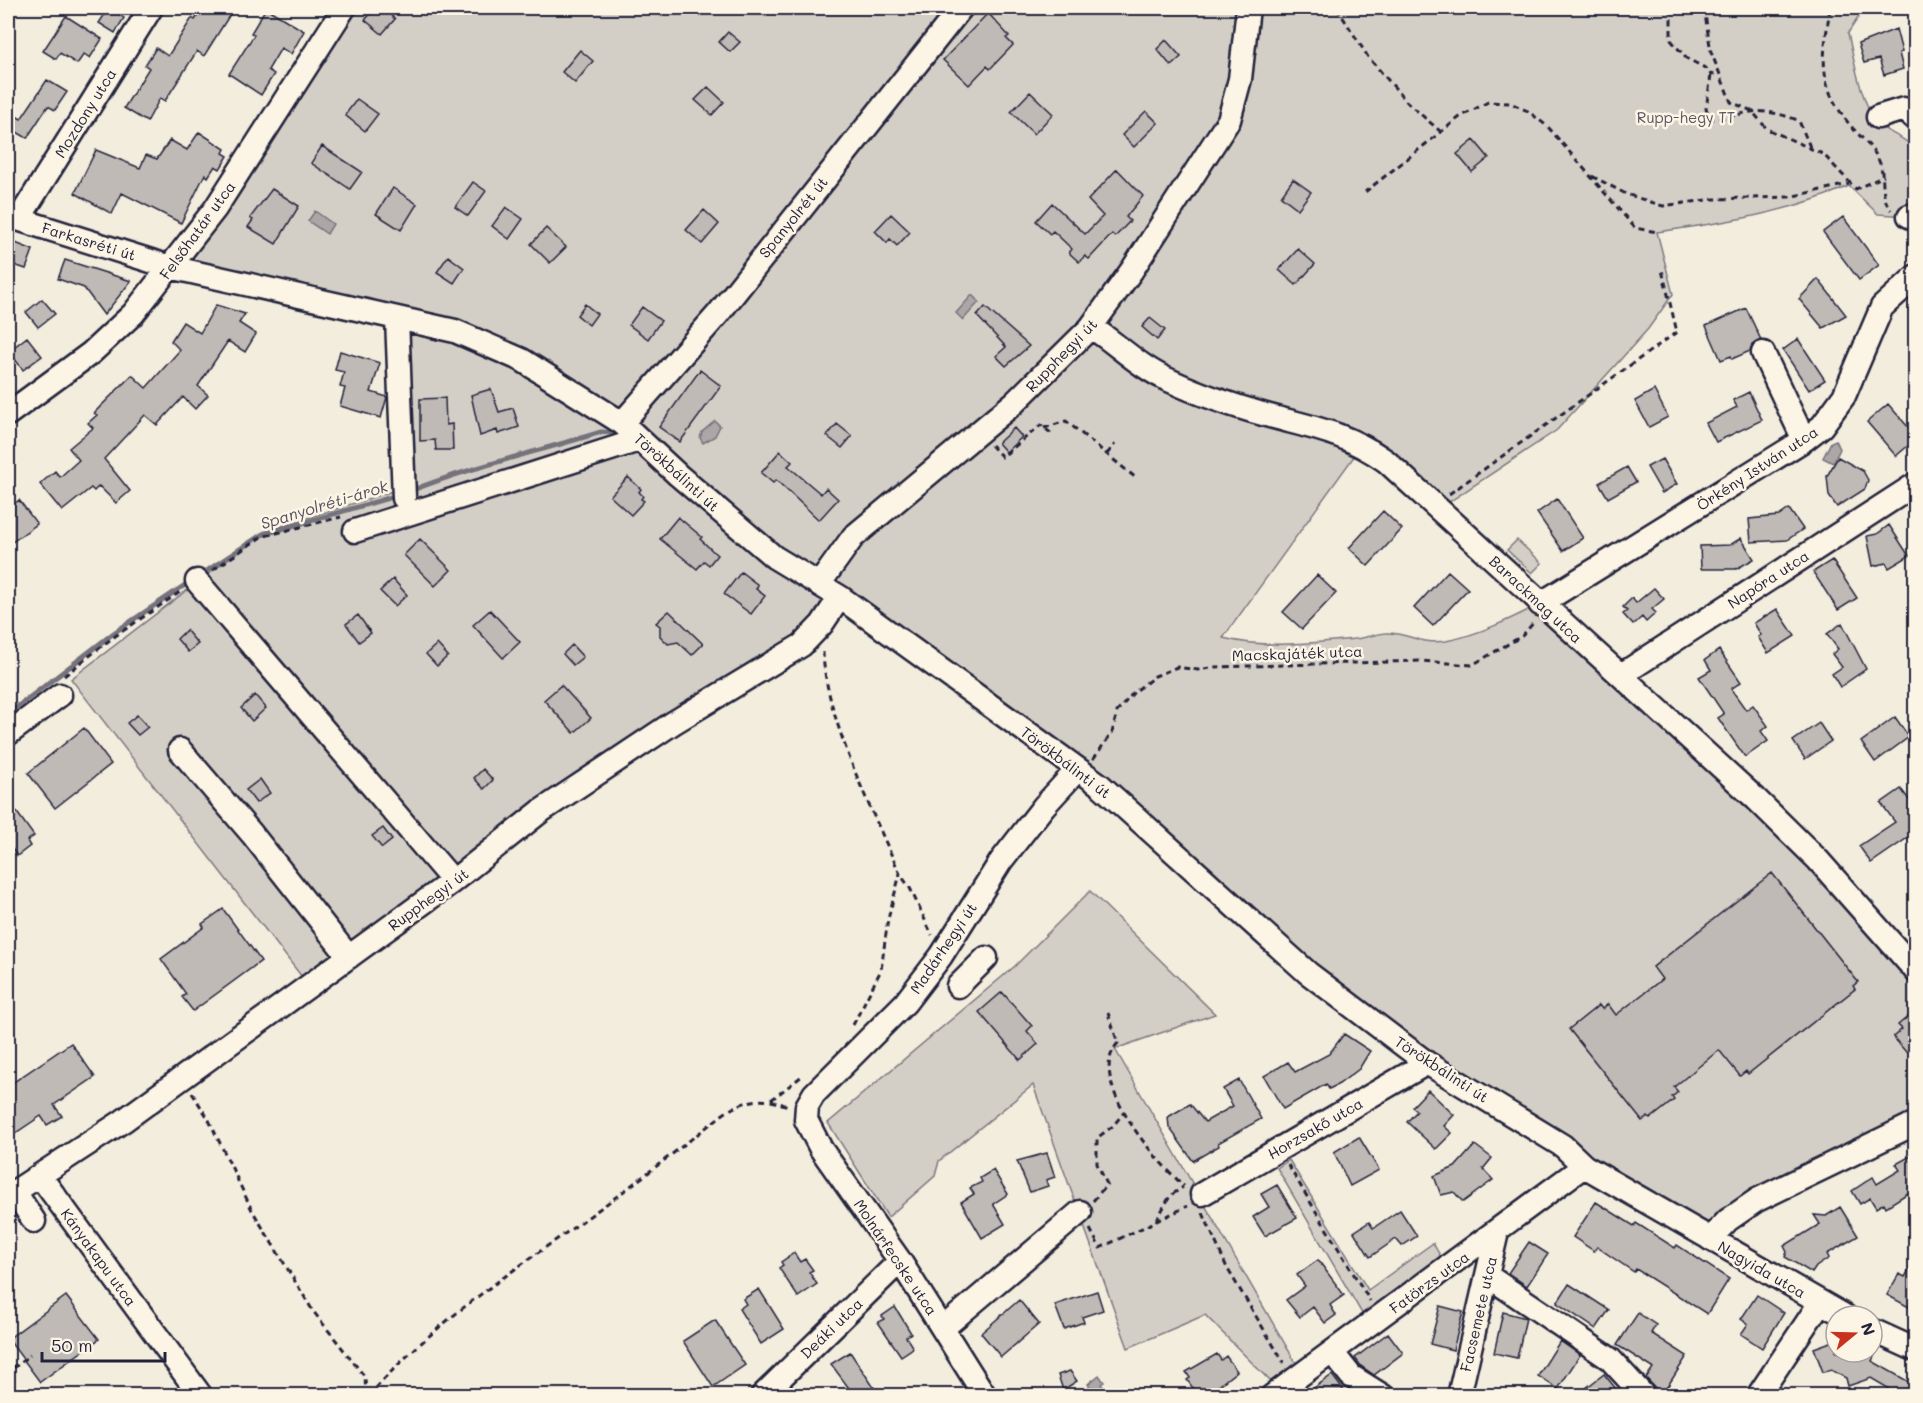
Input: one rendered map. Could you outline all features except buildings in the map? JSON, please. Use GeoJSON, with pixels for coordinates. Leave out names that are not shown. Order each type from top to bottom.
{"type":"FeatureCollection","features":[{"type":"Feature","properties":{"kind":"street","name":"Mozdony utca"},"geometry":{"type":"LineString","coordinates":[[13,218],[151,8]]}},
{"type":"Feature","properties":{"kind":"street","name":"Felsőhatár utca"},"geometry":{"type":"LineString","coordinates":[[8,414],[91,353],[133,314],[215,209],[344,8]]}},
{"type":"Feature","properties":{"kind":"street","name":"Spanyolrét út"},"geometry":{"type":"LineString","coordinates":[[622,423],[718,314],[961,8]]}},
{"type":"Feature","properties":{"kind":"street","name":"Rupphegyi út"},"geometry":{"type":"LineString","coordinates":[[819,583],[853,537],[980,432],[1091,327],[1132,270],[1229,120],[1240,79],[1248,8]]}},
{"type":"Feature","properties":{"kind":"street"},"geometry":{"type":"LineString","coordinates":[[1878,117],[1904,109],[1916,119]]}},
{"type":"Feature","properties":{"kind":"street","name":"Farkasréti út"},"geometry":{"type":"LineString","coordinates":[[13,218],[170,267]]}},
{"type":"Feature","properties":{"kind":"street","name":"Törökbálinti út"},"geometry":{"type":"LineString","coordinates":[[170,267],[455,331],[522,360],[622,423],[774,557],[840,597],[1103,789],[1308,973],[1427,1063],[1563,1146],[1584,1166],[1710,1239]]}},
{"type":"Feature","properties":{"kind":"street","name":"Örkény István utca"},"geometry":{"type":"LineString","coordinates":[[1540,604],[1804,440],[1822,426],[1844,396],[1882,307],[1916,276]]}},
{"type":"Feature","properties":{"kind":"street"},"geometry":{"type":"LineString","coordinates":[[397,318],[404,493]]}},
{"type":"Feature","properties":{"kind":"street","name":"Barackmag utca"},"geometry":{"type":"LineString","coordinates":[[1091,327],[1140,366],[1172,382],[1268,415],[1330,431],[1363,445],[1386,461],[1756,799],[1818,860],[1916,971]]}},
{"type":"Feature","properties":{"kind":"street"},"geometry":{"type":"LineString","coordinates":[[1763,352],[1804,440]]}},
{"type":"Feature","properties":{"kind":"street"},"geometry":{"type":"LineString","coordinates":[[353,523],[639,440]]}},
{"type":"Feature","properties":{"kind":"street","name":"Napóra utca"},"geometry":{"type":"LineString","coordinates":[[1621,675],[1916,484]]}},
{"type":"Feature","properties":{"kind":"street"},"geometry":{"type":"LineString","coordinates":[[197,581],[453,881]]}},
{"type":"Feature","properties":{"kind":"street","name":"Rupphegyi út"},"geometry":{"type":"LineString","coordinates":[[11,1194],[182,1078],[453,881],[541,811],[664,728],[802,645],[822,624],[840,597]]}},
{"type":"Feature","properties":{"kind":"street"},"geometry":{"type":"LineString","coordinates":[[8,734],[60,695]]}},
{"type":"Feature","properties":{"kind":"street"},"geometry":{"type":"LineString","coordinates":[[180,750],[252,834],[349,957]]}},
{"type":"Feature","properties":{"kind":"street","name":"Madárhegyi út"},"geometry":{"type":"LineString","coordinates":[[807,1120],[807,1107],[814,1094],[905,1003],[945,949],[1001,861],[1044,806],[1077,770]]}},
{"type":"Feature","properties":{"kind":"street"},"geometry":{"type":"LineString","coordinates":[[945,949],[980,964],[958,986]]}},
{"type":"Feature","properties":{"kind":"street","name":"Horzsakő utca"},"geometry":{"type":"LineString","coordinates":[[1195,1190],[1278,1149],[1427,1063]]}},
{"type":"Feature","properties":{"kind":"street","name":"Molnárfecske utca"},"geometry":{"type":"LineString","coordinates":[[807,1120],[821,1149],[900,1261],[985,1395]]}},
{"type":"Feature","properties":{"kind":"street"},"geometry":{"type":"LineString","coordinates":[[1710,1239],[1728,1220],[1757,1200],[1916,1123]]}},
{"type":"Feature","properties":{"kind":"street","name":"Fatörzs utca"},"geometry":{"type":"LineString","coordinates":[[1272,1395],[1584,1166]]}},
{"type":"Feature","properties":{"kind":"street","name":"Kányakapu utca"},"geometry":{"type":"LineString","coordinates":[[40,1176],[201,1395]]}},
{"type":"Feature","properties":{"kind":"street"},"geometry":{"type":"LineString","coordinates":[[11,1194],[34,1221]]}},
{"type":"Feature","properties":{"kind":"street"},"geometry":{"type":"LineString","coordinates":[[943,1328],[1080,1212]]}},
{"type":"Feature","properties":{"kind":"street","name":"Facsemete utca"},"geometry":{"type":"LineString","coordinates":[[1459,1395],[1497,1232]]}},
{"type":"Feature","properties":{"kind":"street","name":"Nagyida utca"},"geometry":{"type":"LineString","coordinates":[[1710,1239],[1824,1305]]}},
{"type":"Feature","properties":{"kind":"street","name":"Deáki utca"},"geometry":{"type":"LineString","coordinates":[[762,1395],[900,1261]]}},
{"type":"Feature","properties":{"kind":"street"},"geometry":{"type":"LineString","coordinates":[[1488,1276],[1610,1359],[1636,1393]]}},
{"type":"Feature","properties":{"kind":"street"},"geometry":{"type":"LineString","coordinates":[[1758,1395],[1820,1303]]}},
{"type":"Feature","properties":{"kind":"street"},"geometry":{"type":"LineString","coordinates":[[1884,1335],[1916,1350]]}},
{"type":"Feature","properties":{"kind":"street"},"geometry":{"type":"LineString","coordinates":[[1332,1352],[1351,1376],[1383,1395]]}},
{"type":"Feature","properties":{"kind":"path"},"geometry":{"type":"LineString","coordinates":[[1337,8],[1368,57],[1408,103],[1441,132]]}},
{"type":"Feature","properties":{"kind":"path"},"geometry":{"type":"LineString","coordinates":[[1671,8],[1671,40],[1686,58],[1707,69],[1711,75],[1706,109],[1712,118],[1738,117],[1752,111]]}},
{"type":"Feature","properties":{"kind":"path"},"geometry":{"type":"LineString","coordinates":[[1704,8],[1711,52],[1731,102],[1752,111],[1788,115],[1799,121],[1810,147]]}},
{"type":"Feature","properties":{"kind":"path"},"geometry":{"type":"LineString","coordinates":[[1830,8],[1823,51],[1830,98],[1879,160],[1884,176],[1884,194]]}},
{"type":"Feature","properties":{"kind":"path"},"geometry":{"type":"LineString","coordinates":[[1711,75],[1719,73]]}},
{"type":"Feature","properties":{"kind":"path"},"geometry":{"type":"LineString","coordinates":[[1365,192],[1441,132],[1488,102],[1510,103],[1528,111],[1548,127],[1635,228],[1657,232]]}},
{"type":"Feature","properties":{"kind":"path"},"geometry":{"type":"LineString","coordinates":[[1752,111],[1767,129],[1786,140],[1810,147],[1823,154],[1856,189],[1884,176]]}},
{"type":"Feature","properties":{"kind":"path"},"geometry":{"type":"LineString","coordinates":[[1591,176],[1626,194],[1663,206],[1714,199],[1789,197],[1849,184]]}},
{"type":"Feature","properties":{"kind":"path"},"geometry":{"type":"LineString","coordinates":[[1433,506],[1677,332],[1662,270]]}},
{"type":"Feature","properties":{"kind":"path"},"geometry":{"type":"LineString","coordinates":[[1044,428],[1066,421],[1136,478]]}},
{"type":"Feature","properties":{"kind":"path"},"geometry":{"type":"LineString","coordinates":[[980,432],[1002,458],[1033,429],[1041,425],[1052,434]]}},
{"type":"Feature","properties":{"kind":"path"},"geometry":{"type":"LineString","coordinates":[[1107,454],[1115,444]]}},
{"type":"Feature","properties":{"kind":"path"},"geometry":{"type":"LineString","coordinates":[[60,695],[54,683],[111,639],[261,537],[353,523]]}},
{"type":"Feature","properties":{"kind":"path","name":"Macskajáték utca"},"geometry":{"type":"LineString","coordinates":[[1077,770],[1090,764],[1112,734],[1117,712],[1133,693],[1155,676],[1177,667],[1198,670],[1215,667],[1422,661],[1472,665],[1500,651],[1522,636],[1538,617],[1540,604]]}},
{"type":"Feature","properties":{"kind":"path"},"geometry":{"type":"LineString","coordinates":[[822,624],[823,660],[831,702],[900,874],[945,949]]}},
{"type":"Feature","properties":{"kind":"path"},"geometry":{"type":"LineString","coordinates":[[848,1031],[869,998],[881,970],[888,919],[900,874]]}},
{"type":"Feature","properties":{"kind":"path"},"geometry":{"type":"LineString","coordinates":[[1108,1013],[1118,1043],[1110,1059],[1110,1080],[1116,1100],[1146,1146],[1195,1190],[1200,1207],[1227,1268],[1294,1380]]}},
{"type":"Feature","properties":{"kind":"path"},"geometry":{"type":"LineString","coordinates":[[771,1100],[804,1075]]}},
{"type":"Feature","properties":{"kind":"path"},"geometry":{"type":"LineString","coordinates":[[182,1078],[208,1118],[252,1210],[313,1311],[365,1377],[368,1395]]}},
{"type":"Feature","properties":{"kind":"path"},"geometry":{"type":"LineString","coordinates":[[368,1395],[398,1363],[503,1276],[584,1220],[738,1104],[754,1099],[771,1100],[792,1108],[807,1120]]}},
{"type":"Feature","properties":{"kind":"path"},"geometry":{"type":"LineString","coordinates":[[1125,1111],[1113,1126],[1097,1138],[1097,1164],[1107,1184],[1090,1206],[1080,1212],[1100,1248],[1187,1207],[1195,1190]]}},
{"type":"Feature","properties":{"kind":"path"},"geometry":{"type":"LineString","coordinates":[[1278,1149],[1381,1317]]}},
{"type":"Feature","properties":{"kind":"path"},"geometry":{"type":"LineString","coordinates":[[1155,1222],[1170,1196],[1195,1190]]}},
{"type":"Feature","properties":{"kind":"path"},"geometry":{"type":"LineString","coordinates":[[8,1356],[15,1367],[30,1355]]}},
{"type":"Feature","properties":{"kind":"green space","name":"Rupp-hegy TT"},"geometry":{"type":"Polygon","coordinates":[[[344,8],[1859,8],[1860,15],[1848,33],[1864,97],[1876,122],[1911,145],[1916,158],[1916,179],[1909,216],[1878,214],[1849,186],[1779,210],[1730,221],[1657,232],[1673,294],[1648,329],[1557,430],[1437,510],[1360,448],[1223,638],[1255,643],[1289,644],[1355,639],[1387,633],[1437,642],[1482,631],[1540,604],[1621,675],[1915,971],[1915,1123],[1710,1239],[1427,1063],[1100,785],[840,597],[822,624],[309,986],[71,679],[263,532],[399,489],[395,327],[170,267],[344,8]]]}},
{"type":"Feature","properties":{"kind":"green space"},"geometry":{"type":"Polygon","coordinates":[[[1517,540],[1542,563],[1532,573],[1507,550],[1517,540]]]}},
{"type":"Feature","properties":{"kind":"green space"},"geometry":{"type":"Polygon","coordinates":[[[1090,891],[1215,1014],[1115,1049],[1297,1365],[1272,1383],[1205,1315],[1128,1348],[1033,1085],[939,1161],[935,1176],[888,1217],[828,1123],[1015,966],[1090,891]]]}},
{"type":"Feature","properties":{"kind":"green space"},"geometry":{"type":"Polygon","coordinates":[[[1289,1160],[1368,1290],[1433,1243],[1443,1261],[1364,1317],[1277,1168],[1289,1160]]]}},
{"type":"Feature","properties":{"kind":"shaded area"},"geometry":{"type":"Polygon","coordinates":[[[315,211],[333,224],[327,234],[308,221],[315,211]]]}},
{"type":"Feature","properties":{"kind":"shaded area"},"geometry":{"type":"Polygon","coordinates":[[[972,295],[979,302],[963,320],[956,313],[972,295]]]}},
{"type":"Feature","properties":{"kind":"shaded area"},"geometry":{"type":"Polygon","coordinates":[[[715,421],[720,426],[715,436],[703,443],[700,438],[702,432],[715,421]]]}},
{"type":"Feature","properties":{"kind":"shaded area"},"geometry":{"type":"Polygon","coordinates":[[[1836,440],[1840,449],[1833,463],[1823,458],[1831,442],[1836,440]]]}},
{"type":"Feature","properties":{"kind":"shaded area"},"geometry":{"type":"Polygon","coordinates":[[[1099,1375],[1104,1382],[1101,1384],[1109,1395],[1096,1395],[1088,1384],[1099,1375]]]}},
{"type":"Feature","properties":{"kind":"waterway","name":"Spanyolréti-árok"},"geometry":{"type":"LineString","coordinates":[[408,492],[479,467],[601,432],[620,433]]}},
{"type":"Feature","properties":{"kind":"waterway","name":"Spanyolréti-árok"},"geometry":{"type":"LineString","coordinates":[[199,576],[261,535],[399,495]]}},
{"type":"Feature","properties":{"kind":"waterway","name":"Spanyolréti-árok"},"geometry":{"type":"LineString","coordinates":[[8,714],[115,632],[191,581]]}}]}
